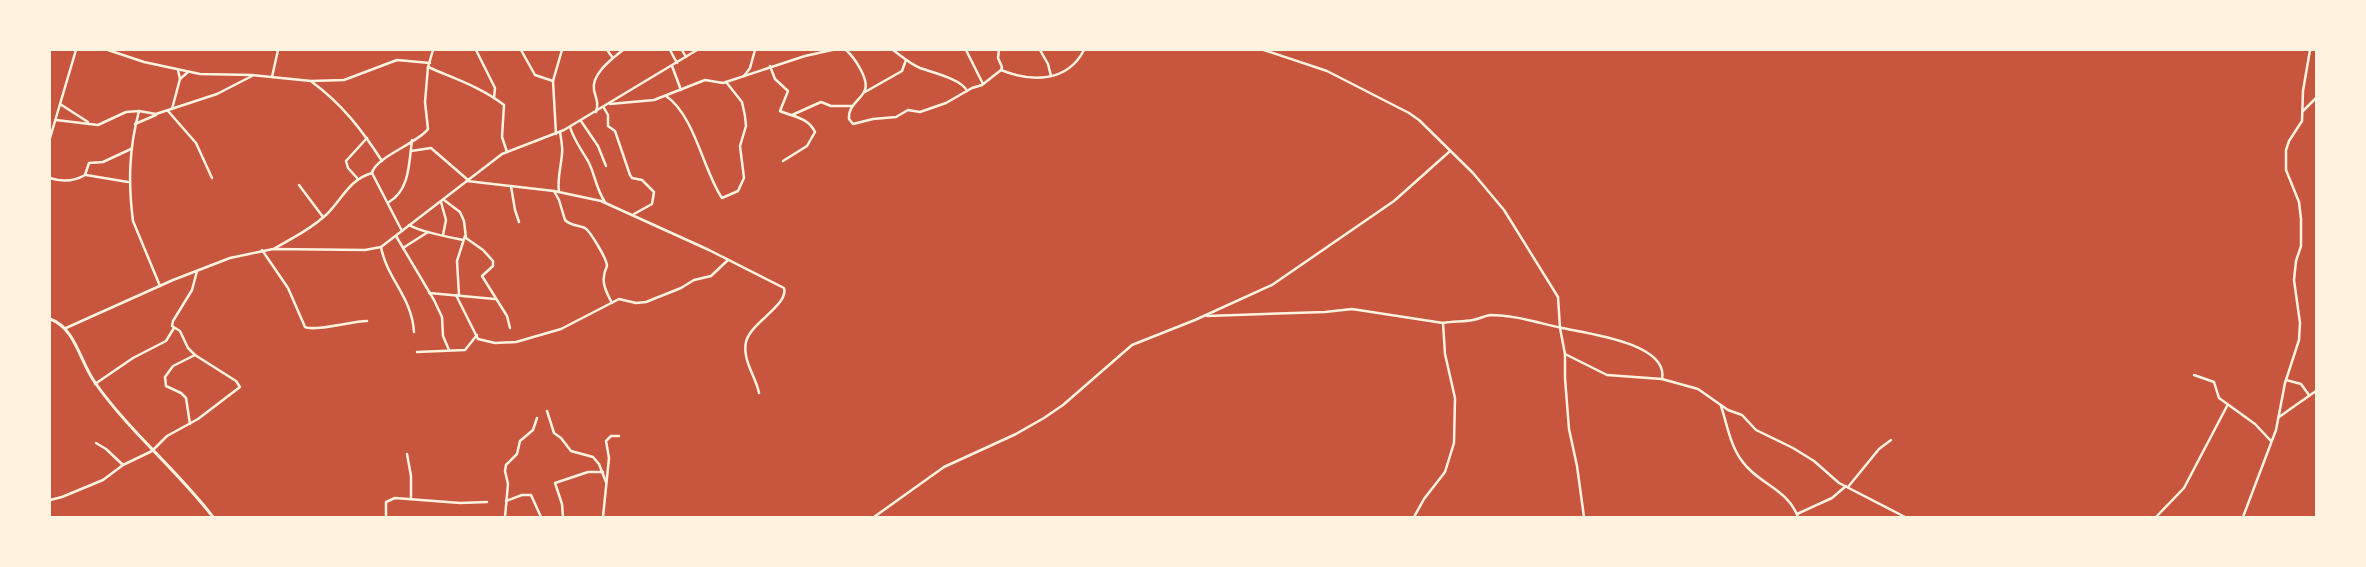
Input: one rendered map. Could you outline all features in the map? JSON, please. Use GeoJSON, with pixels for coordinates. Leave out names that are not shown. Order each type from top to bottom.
{"type":"FeatureCollection","features":[{"type":"Feature","properties":{"kind":"street"},"geometry":{"type":"LineString","coordinates":[[50,138],[76,50]]}},
{"type":"Feature","properties":{"kind":"street"},"geometry":{"type":"LineString","coordinates":[[108,50],[118,51],[188,72],[217,76],[252,75],[311,81],[344,80],[397,60],[429,65],[456,80],[479,87],[505,106],[501,131],[507,152]]}},
{"type":"Feature","properties":{"kind":"street"},"geometry":{"type":"LineString","coordinates":[[272,77],[278,50]]}},
{"type":"Feature","properties":{"kind":"street"},"geometry":{"type":"LineString","coordinates":[[402,231],[389,202],[372,173],[372,169],[412,140],[425,133],[428,129],[425,109],[429,65],[433,50]]}},
{"type":"Feature","properties":{"kind":"street"},"geometry":{"type":"LineString","coordinates":[[476,50],[495,88],[494,98]]}},
{"type":"Feature","properties":{"kind":"street"},"geometry":{"type":"LineString","coordinates":[[521,50],[535,75],[553,81]]}},
{"type":"Feature","properties":{"kind":"street"},"geometry":{"type":"LineString","coordinates":[[556,134],[553,81],[562,50]]}},
{"type":"Feature","properties":{"kind":"street"},"geometry":{"type":"LineString","coordinates":[[607,50],[613,58]]}},
{"type":"Feature","properties":{"kind":"street"},"geometry":{"type":"LineString","coordinates":[[596,113],[598,104],[594,86],[602,68],[623,50]]}},
{"type":"Feature","properties":{"kind":"street"},"geometry":{"type":"LineString","coordinates":[[670,50],[677,63]]}},
{"type":"Feature","properties":{"kind":"street"},"geometry":{"type":"LineString","coordinates":[[682,50],[686,57]]}},
{"type":"Feature","properties":{"kind":"street"},"geometry":{"type":"LineString","coordinates":[[66,328],[197,270],[230,258],[262,250],[273,249],[365,250],[380,247],[442,201],[490,162],[507,152],[556,134],[596,113],[697,50]]}},
{"type":"Feature","properties":{"kind":"street"},"geometry":{"type":"LineString","coordinates":[[744,76],[750,68],[755,50]]}},
{"type":"Feature","properties":{"kind":"street"},"geometry":{"type":"LineString","coordinates":[[609,104],[643,102],[666,96],[705,80],[726,82],[770,66],[832,50]]}},
{"type":"Feature","properties":{"kind":"street"},"geometry":{"type":"LineString","coordinates":[[846,50],[859,64],[865,82],[864,93]]}},
{"type":"Feature","properties":{"kind":"street"},"geometry":{"type":"LineString","coordinates":[[893,50],[920,68],[932,71],[962,84],[967,91]]}},
{"type":"Feature","properties":{"kind":"street"},"geometry":{"type":"LineString","coordinates":[[966,50],[982,84]]}},
{"type":"Feature","properties":{"kind":"street"},"geometry":{"type":"LineString","coordinates":[[999,50],[997,57],[1002,67],[1001,70]]}},
{"type":"Feature","properties":{"kind":"street"},"geometry":{"type":"LineString","coordinates":[[1040,50],[1048,64],[1051,76]]}},
{"type":"Feature","properties":{"kind":"street"},"geometry":{"type":"LineString","coordinates":[[1001,70],[1027,78],[1037,79],[1051,76],[1071,66],[1084,50]]}},
{"type":"Feature","properties":{"kind":"street"},"geometry":{"type":"LineString","coordinates":[[1264,50],[1327,71],[1396,105],[1419,120],[1449,152],[1477,178],[1504,210],[1558,297],[1560,328],[1565,354],[1565,378],[1569,428],[1577,466],[1584,517]]}},
{"type":"Feature","properties":{"kind":"street"},"geometry":{"type":"LineString","coordinates":[[2243,517],[2272,441],[2279,417],[2286,380],[2300,332],[2294,280],[2296,261],[2301,246],[2302,225],[2300,207],[2286,170],[2286,150],[2289,141],[2302,121],[2302,101],[2310,50]]}},
{"type":"Feature","properties":{"kind":"street"},"geometry":{"type":"LineString","coordinates":[[906,59],[902,72],[864,93],[852,106],[849,119],[851,123],[857,124],[873,119],[896,118],[910,110],[922,111],[946,103],[982,84],[1001,70]]}},
{"type":"Feature","properties":{"kind":"street"},"geometry":{"type":"LineString","coordinates":[[672,66],[681,90]]}},
{"type":"Feature","properties":{"kind":"street"},"geometry":{"type":"LineString","coordinates":[[770,66],[775,79],[788,91],[780,111],[792,115],[812,126],[815,135],[804,149],[784,161]]}},
{"type":"Feature","properties":{"kind":"street"},"geometry":{"type":"LineString","coordinates":[[178,70],[180,79]]}},
{"type":"Feature","properties":{"kind":"street"},"geometry":{"type":"LineString","coordinates":[[170,109],[180,79],[188,72]]}},
{"type":"Feature","properties":{"kind":"street"},"geometry":{"type":"LineString","coordinates":[[135,124],[156,114],[217,94],[252,75]]}},
{"type":"Feature","properties":{"kind":"street"},"geometry":{"type":"LineString","coordinates":[[311,81],[346,110],[382,161]]}},
{"type":"Feature","properties":{"kind":"street"},"geometry":{"type":"LineString","coordinates":[[666,96],[675,105],[690,128],[722,198],[738,190],[745,175],[740,146],[746,126],[744,106],[726,82]]}},
{"type":"Feature","properties":{"kind":"street"},"geometry":{"type":"LineString","coordinates":[[2303,111],[2316,98]]}},
{"type":"Feature","properties":{"kind":"street"},"geometry":{"type":"LineString","coordinates":[[792,115],[821,102],[832,106],[852,106]]}},
{"type":"Feature","properties":{"kind":"street"},"geometry":{"type":"LineString","coordinates":[[60,104],[91,123]]}},
{"type":"Feature","properties":{"kind":"street"},"geometry":{"type":"LineString","coordinates":[[604,108],[608,115],[608,126],[615,131],[632,178],[642,180],[654,192],[652,204],[633,214]]}},
{"type":"Feature","properties":{"kind":"street"},"geometry":{"type":"LineString","coordinates":[[170,109],[196,143],[212,178]]}},
{"type":"Feature","properties":{"kind":"street"},"geometry":{"type":"LineString","coordinates":[[56,120],[104,124],[126,112],[138,111],[156,114]]}},
{"type":"Feature","properties":{"kind":"street"},"geometry":{"type":"LineString","coordinates":[[138,111],[131,148],[128,182],[133,221],[160,286]]}},
{"type":"Feature","properties":{"kind":"street"},"geometry":{"type":"LineString","coordinates":[[581,121],[598,146],[606,166]]}},
{"type":"Feature","properties":{"kind":"street"},"geometry":{"type":"LineString","coordinates":[[570,127],[577,146],[591,169],[599,193],[606,203]]}},
{"type":"Feature","properties":{"kind":"street"},"geometry":{"type":"LineString","coordinates":[[559,192],[557,180],[560,175],[562,154],[560,132]]}},
{"type":"Feature","properties":{"kind":"street"},"geometry":{"type":"LineString","coordinates":[[358,179],[348,168],[346,161],[367,138]]}},
{"type":"Feature","properties":{"kind":"street"},"geometry":{"type":"LineString","coordinates":[[389,202],[397,197],[405,181],[410,164],[412,140]]}},
{"type":"Feature","properties":{"kind":"street"},"geometry":{"type":"LineString","coordinates":[[85,175],[89,163],[103,162],[131,148]]}},
{"type":"Feature","properties":{"kind":"street"},"geometry":{"type":"LineString","coordinates":[[411,151],[431,148],[467,181],[554,191],[606,203],[633,214],[776,283],[785,290],[782,301],[758,323],[746,342],[748,363],[754,375],[759,393]]}},
{"type":"Feature","properties":{"kind":"street"},"geometry":{"type":"LineString","coordinates":[[874,517],[944,467],[1010,437],[1044,418],[1062,405],[1132,344],[1204,316],[1257,293],[1287,276],[1394,201],[1449,152]]}},
{"type":"Feature","properties":{"kind":"street"},"geometry":{"type":"LineString","coordinates":[[273,249],[298,236],[323,217],[358,179],[372,173]]}},
{"type":"Feature","properties":{"kind":"street"},"geometry":{"type":"LineString","coordinates":[[50,178],[68,180],[85,175],[128,182]]}},
{"type":"Feature","properties":{"kind":"street"},"geometry":{"type":"LineString","coordinates":[[298,185],[323,217]]}},
{"type":"Feature","properties":{"kind":"street"},"geometry":{"type":"LineString","coordinates":[[511,186],[514,210],[519,222]]}},
{"type":"Feature","properties":{"kind":"street"},"geometry":{"type":"LineString","coordinates":[[554,191],[560,200],[565,220],[587,230],[594,243],[602,250],[607,266],[604,273],[603,283],[612,303]]}},
{"type":"Feature","properties":{"kind":"street"},"geometry":{"type":"LineString","coordinates":[[442,201],[446,220],[443,235]]}},
{"type":"Feature","properties":{"kind":"street"},"geometry":{"type":"LineString","coordinates":[[442,201],[463,216],[465,236],[457,261],[459,295]]}},
{"type":"Feature","properties":{"kind":"street"},"geometry":{"type":"LineString","coordinates":[[409,225],[420,231],[463,240]]}},
{"type":"Feature","properties":{"kind":"street"},"geometry":{"type":"LineString","coordinates":[[403,248],[429,232]]}},
{"type":"Feature","properties":{"kind":"street"},"geometry":{"type":"LineString","coordinates":[[396,236],[430,293],[442,317],[443,336],[449,350]]}},
{"type":"Feature","properties":{"kind":"street"},"geometry":{"type":"LineString","coordinates":[[465,236],[494,261],[493,266],[482,276],[507,316],[510,328]]}},
{"type":"Feature","properties":{"kind":"street"},"geometry":{"type":"LineString","coordinates":[[380,247],[385,264],[402,290],[412,312],[414,332]]}},
{"type":"Feature","properties":{"kind":"street"},"geometry":{"type":"LineString","coordinates":[[262,250],[288,288],[305,327],[315,330],[342,323],[367,321]]}},
{"type":"Feature","properties":{"kind":"street"},"geometry":{"type":"LineString","coordinates":[[456,295],[481,340],[487,342],[516,342],[560,329],[619,299],[646,302],[681,288],[691,282],[711,276],[728,260]]}},
{"type":"Feature","properties":{"kind":"street"},"geometry":{"type":"LineString","coordinates":[[95,384],[133,358],[166,341],[174,328],[173,321],[192,290],[197,270]]}},
{"type":"Feature","properties":{"kind":"street"},"geometry":{"type":"LineString","coordinates":[[430,293],[496,299]]}},
{"type":"Feature","properties":{"kind":"street"},"geometry":{"type":"LineString","coordinates":[[1204,316],[1325,312],[1346,309],[1443,323],[1471,320],[1491,315],[1536,320],[1560,328],[1610,338],[1638,348],[1651,355],[1658,362],[1662,368],[1662,379]]}},
{"type":"Feature","properties":{"kind":"street"},"geometry":{"type":"LineString","coordinates":[[50,319],[66,328],[95,384],[213,517]]}},
{"type":"Feature","properties":{"kind":"street"},"geometry":{"type":"LineString","coordinates":[[1414,517],[1424,499],[1445,472],[1454,443],[1455,398],[1445,354],[1443,323]]}},
{"type":"Feature","properties":{"kind":"street"},"geometry":{"type":"LineString","coordinates":[[50,500],[62,497],[103,480],[123,465],[152,450],[168,436],[190,424],[232,394],[240,386],[188,348],[180,331],[174,328]]}},
{"type":"Feature","properties":{"kind":"street"},"geometry":{"type":"LineString","coordinates":[[417,352],[465,350],[477,335]]}},
{"type":"Feature","properties":{"kind":"street"},"geometry":{"type":"LineString","coordinates":[[1565,354],[1607,375],[1662,379],[1690,386],[1707,394],[1720,405],[1742,415],[1756,430],[1796,450],[1872,502],[1905,517]]}},
{"type":"Feature","properties":{"kind":"street"},"geometry":{"type":"LineString","coordinates":[[190,424],[186,398],[181,393],[169,389],[164,382],[165,377],[173,366],[196,355]]}},
{"type":"Feature","properties":{"kind":"street"},"geometry":{"type":"LineString","coordinates":[[2194,374],[2214,382],[2217,395],[2227,406],[2255,424],[2272,441]]}},
{"type":"Feature","properties":{"kind":"street"},"geometry":{"type":"LineString","coordinates":[[2286,380],[2301,384],[2309,395]]}},
{"type":"Feature","properties":{"kind":"street"},"geometry":{"type":"LineString","coordinates":[[2279,417],[2316,391]]}},
{"type":"Feature","properties":{"kind":"street"},"geometry":{"type":"LineString","coordinates":[[1720,405],[1733,445],[1742,462],[1776,488],[1782,496],[1791,502],[1798,516],[1832,498],[1847,486],[1879,450],[1891,440]]}},
{"type":"Feature","properties":{"kind":"street"},"geometry":{"type":"LineString","coordinates":[[2156,517],[2184,488],[2227,406]]}},
{"type":"Feature","properties":{"kind":"street"},"geometry":{"type":"LineString","coordinates":[[547,410],[554,433],[561,438],[571,451],[593,457],[603,472],[606,482]]}},
{"type":"Feature","properties":{"kind":"street"},"geometry":{"type":"LineString","coordinates":[[505,517],[508,484],[505,471],[506,465],[516,454],[520,441],[533,430],[537,418]]}},
{"type":"Feature","properties":{"kind":"street"},"geometry":{"type":"LineString","coordinates":[[603,517],[609,458],[606,441],[611,436],[619,436]]}},
{"type":"Feature","properties":{"kind":"street"},"geometry":{"type":"LineString","coordinates":[[96,443],[106,449],[123,465]]}},
{"type":"Feature","properties":{"kind":"street"},"geometry":{"type":"LineString","coordinates":[[407,454],[411,476],[411,499]]}},
{"type":"Feature","properties":{"kind":"street"},"geometry":{"type":"LineString","coordinates":[[563,517],[562,504],[555,483],[588,472],[603,472]]}},
{"type":"Feature","properties":{"kind":"street"},"geometry":{"type":"LineString","coordinates":[[506,501],[522,495],[531,495],[541,517]]}},
{"type":"Feature","properties":{"kind":"street"},"geometry":{"type":"LineString","coordinates":[[386,517],[384,507],[389,500],[411,499],[460,503],[487,502]]}}]}
